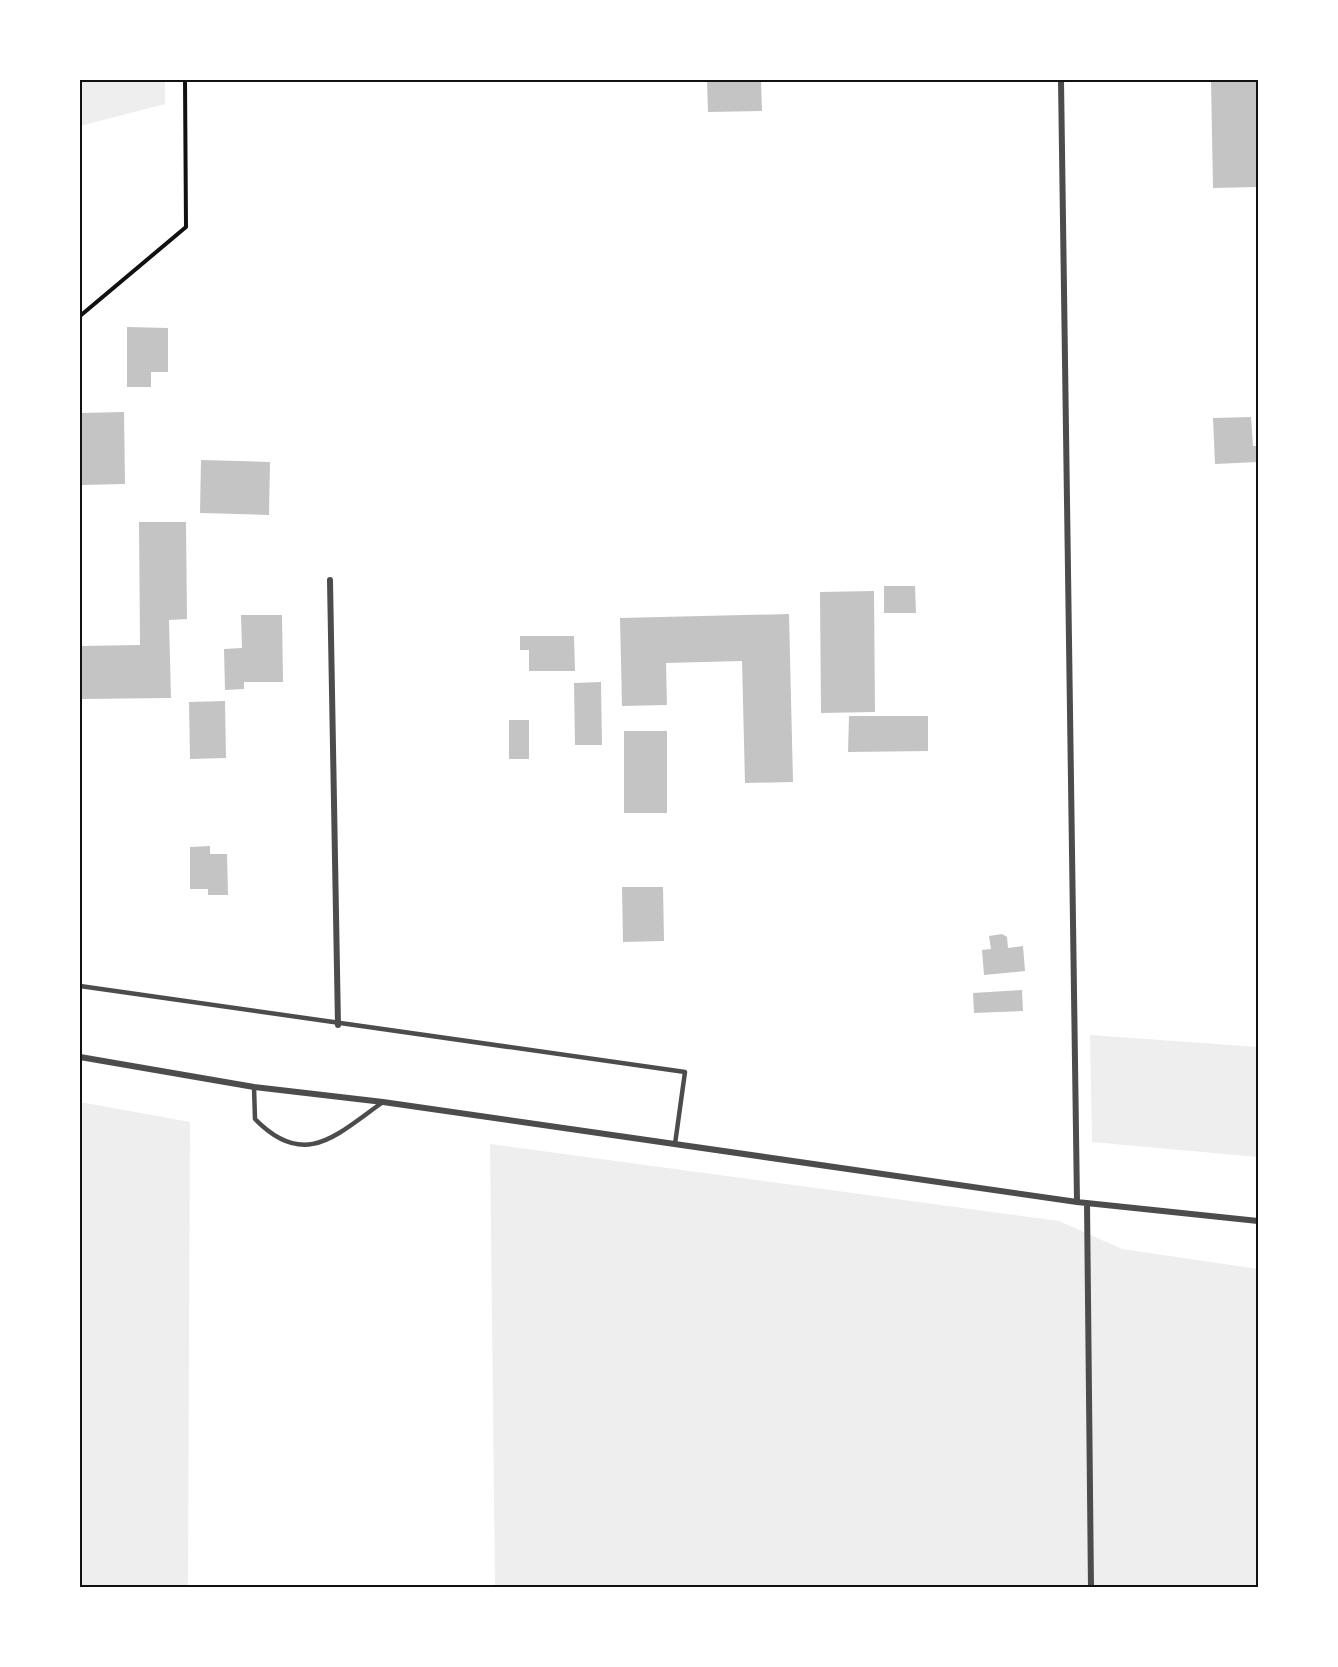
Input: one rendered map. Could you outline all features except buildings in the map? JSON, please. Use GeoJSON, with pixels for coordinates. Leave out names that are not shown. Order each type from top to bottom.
{"type":"FeatureCollection","features":[{"type":"Feature","properties":{"kind":"street"},"geometry":{"type":"LineString","coordinates":[[1061,80],[1077,1202]]}},
{"type":"Feature","properties":{"kind":"street"},"geometry":{"type":"LineString","coordinates":[[330,580],[338,1025]]}},
{"type":"Feature","properties":{"kind":"street"},"geometry":{"type":"LineString","coordinates":[[80,1057],[254,1088],[383,1102],[1077,1202],[1258,1221]]}},
{"type":"Feature","properties":{"kind":"street"},"geometry":{"type":"LineString","coordinates":[[1087,1203],[1091,1587]]}},
{"type":"Feature","properties":{"kind":"lane"},"geometry":{"type":"LineString","coordinates":[[80,986],[338,1025],[685,1072],[675,1144]]}},
{"type":"Feature","properties":{"kind":"lane"},"geometry":{"type":"LineString","coordinates":[[254,1088],[255,1119],[272,1136],[291,1145],[321,1144],[383,1102]]}},
{"type":"Feature","properties":{"kind":"path"},"geometry":{"type":"LineString","coordinates":[[80,316],[186,227],[184,80]]}},
{"type":"Feature","properties":{"kind":"shaded area"},"geometry":{"type":"Polygon","coordinates":[[[80,80],[165,80],[165,104],[80,126],[80,80]]]}},
{"type":"Feature","properties":{"kind":"shaded area"},"geometry":{"type":"Polygon","coordinates":[[[1090,1035],[1258,1047],[1258,1157],[1092,1142],[1090,1035]]]}},
{"type":"Feature","properties":{"kind":"shaded area"},"geometry":{"type":"Polygon","coordinates":[[[80,1102],[190,1122],[188,1587],[80,1587],[80,1102]]]}},
{"type":"Feature","properties":{"kind":"shaded area"},"geometry":{"type":"Polygon","coordinates":[[[490,1144],[1059,1221],[1122,1249],[1258,1269],[1258,1587],[495,1587],[490,1144]]]}}]}
